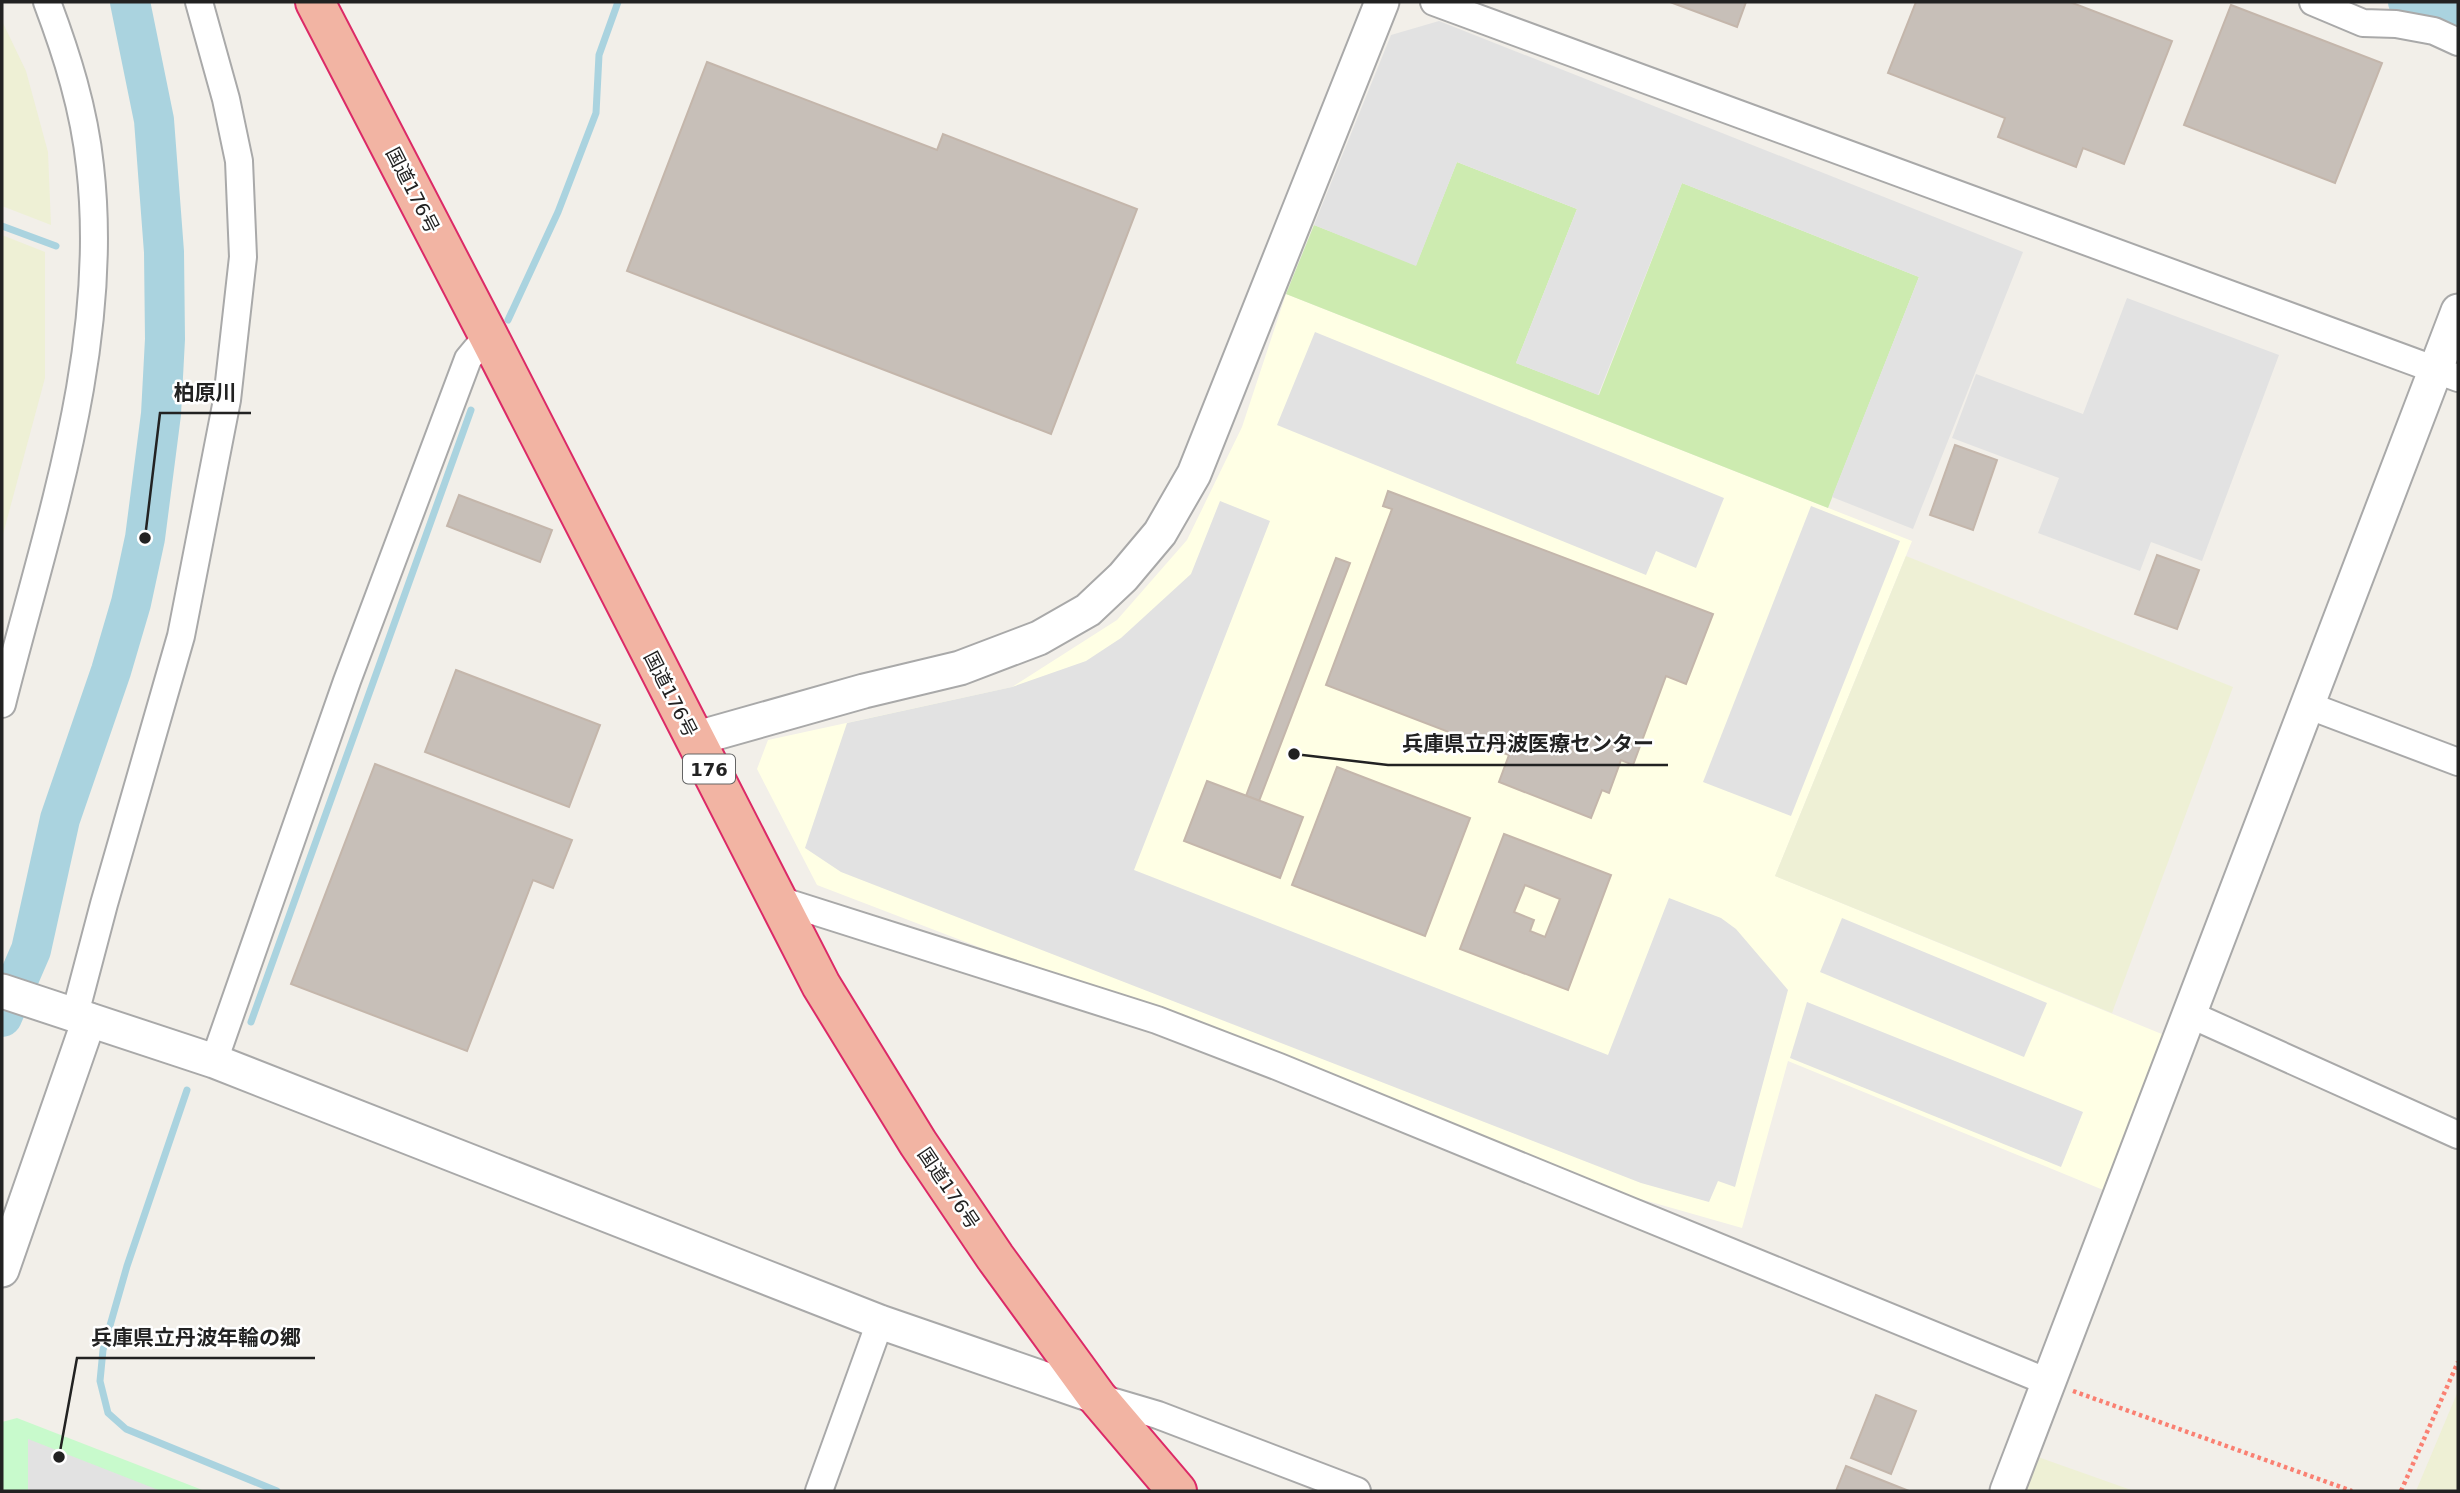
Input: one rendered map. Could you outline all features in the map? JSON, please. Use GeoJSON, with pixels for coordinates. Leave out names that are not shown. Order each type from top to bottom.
{"type":"FeatureCollection","features":[{"type":"Feature","properties":{"kind":"highway","name":"国道176号"},"geometry":{"type":"LineString","coordinates":[[315,2],[821,985],[919,1143],[995,1256],[1097,1397],[1177,1491]]}},
{"type":"Feature","properties":{"kind":"street"},"geometry":{"type":"LineString","coordinates":[[2,704],[56,499],[81,380],[90,318],[94,235],[90,166],[79,97],[47,2]]}},
{"type":"Feature","properties":{"kind":"street"},"geometry":{"type":"LineString","coordinates":[[2,1270],[82,1017],[104,904],[181,636],[227,401],[243,257],[239,161],[226,99],[199,2]]}},
{"type":"Feature","properties":{"kind":"street"},"geometry":{"type":"LineString","coordinates":[[694,739],[864,691],[960,668],[1039,638],[1088,610],[1123,577],[1160,533],[1194,474],[1382,2]]}},
{"type":"Feature","properties":{"kind":"street"},"geometry":{"type":"LineString","coordinates":[[1434,2],[2447,374]]}},
{"type":"Feature","properties":{"kind":"street"},"geometry":{"type":"LineString","coordinates":[[2313,2],[2363,23],[2396,24],[2434,31],[2458,42]]}},
{"type":"Feature","properties":{"kind":"street"},"geometry":{"type":"LineString","coordinates":[[2007,1491],[2307,705],[2447,374],[2458,311]]}},
{"type":"Feature","properties":{"kind":"street"},"geometry":{"type":"LineString","coordinates":[[214,1061],[346,681],[468,359],[488,335]]}},
{"type":"Feature","properties":{"kind":"street"},"geometry":{"type":"LineString","coordinates":[[2307,705],[2458,762]]}},
{"type":"Feature","properties":{"kind":"street"},"geometry":{"type":"LineString","coordinates":[[776,899],[1181,1029],[2048,1382]]}},
{"type":"Feature","properties":{"kind":"street"},"geometry":{"type":"LineString","coordinates":[[2,991],[214,1061],[880,1322],[1097,1397],[1158,1415],[1357,1491]]}},
{"type":"Feature","properties":{"kind":"street"},"geometry":{"type":"LineString","coordinates":[[2189,1014],[2458,1135]]}},
{"type":"Feature","properties":{"kind":"street"},"geometry":{"type":"LineString","coordinates":[[818,1491],[880,1322]]}},
{"type":"Feature","properties":{"kind":"path"},"geometry":{"type":"LineString","coordinates":[[2402,1491],[2458,1362]]}},
{"type":"Feature","properties":{"kind":"path"},"geometry":{"type":"LineString","coordinates":[[2048,1382],[2352,1491]]}},
{"type":"Feature","properties":{"kind":"shaded area"},"geometry":{"type":"Polygon","coordinates":[[[2,21],[26,71],[48,152],[51,225],[2,206],[2,21]]]}},
{"type":"Feature","properties":{"kind":"shaded area"},"geometry":{"type":"Polygon","coordinates":[[[1439,21],[2023,252],[1913,529],[1832,497],[1919,277],[1682,183],[1598,395],[1516,363],[1577,209],[1457,162],[1416,266],[1314,225],[1391,35],[1439,21]]]}},
{"type":"Feature","properties":{"kind":"shaded area"},"geometry":{"type":"Polygon","coordinates":[[[2,235],[45,252],[45,378],[2,538],[2,235]]]}},
{"type":"Feature","properties":{"kind":"shaded area"},"geometry":{"type":"Polygon","coordinates":[[[1286,294],[1912,541],[1775,876],[2174,1039],[2113,1194],[1788,1061],[1742,1228],[1623,1194],[817,885],[757,769],[768,740],[1012,687],[1117,620],[1187,540],[1242,427],[1286,294]]]}},
{"type":"Feature","properties":{"kind":"shaded area"},"geometry":{"type":"Polygon","coordinates":[[[2127,298],[2279,355],[2202,561],[2151,542],[2140,571],[2038,533],[2059,478],[1952,438],[1976,374],[2083,414],[2127,298]]]}},
{"type":"Feature","properties":{"kind":"shaded area"},"geometry":{"type":"Polygon","coordinates":[[[1315,332],[1724,498],[1696,568],[1656,551],[1646,575],[1277,425],[1315,332]]]}},
{"type":"Feature","properties":{"kind":"shaded area"},"geometry":{"type":"Polygon","coordinates":[[[1220,501],[1270,521],[1134,870],[1608,1055],[1669,898],[1721,918],[1736,929],[1788,990],[1735,1187],[1718,1181],[1709,1202],[1641,1183],[841,872],[805,848],[847,723],[1012,687],[1086,661],[1121,638],[1191,574],[1220,501]]]}},
{"type":"Feature","properties":{"kind":"shaded area"},"geometry":{"type":"Polygon","coordinates":[[[1811,506],[1900,541],[1791,816],[1703,782],[1811,506]]]}},
{"type":"Feature","properties":{"kind":"shaded area"},"geometry":{"type":"Polygon","coordinates":[[[1906,556],[2233,687],[2112,1013],[1775,876],[1906,556]]]}},
{"type":"Feature","properties":{"kind":"shaded area"},"geometry":{"type":"Polygon","coordinates":[[[1842,918],[2047,1003],[2024,1057],[1820,972],[1842,918]]]}},
{"type":"Feature","properties":{"kind":"shaded area"},"geometry":{"type":"Polygon","coordinates":[[[1807,1002],[2083,1112],[2061,1167],[1790,1058],[1807,1002]]]}},
{"type":"Feature","properties":{"kind":"shaded area"},"geometry":{"type":"Polygon","coordinates":[[[2458,1391],[2458,1491],[2416,1491],[2458,1391]]]}},
{"type":"Feature","properties":{"kind":"shaded area"},"geometry":{"type":"Polygon","coordinates":[[[28,1439],[161,1491],[28,1491],[28,1439]]]}},
{"type":"Feature","properties":{"kind":"shaded area"},"geometry":{"type":"Polygon","coordinates":[[[2038,1457],[2134,1491],[2025,1491],[2038,1457]]]}},
{"type":"Feature","properties":{"kind":"green space"},"geometry":{"type":"Polygon","coordinates":[[[1457,162],[1577,209],[1516,363],[1599,395],[1682,183],[1919,277],[1828,508],[1286,294],[1314,225],[1416,265],[1457,162]]]}},
{"type":"Feature","properties":{"kind":"green space"},"geometry":{"type":"Polygon","coordinates":[[[17,1418],[205,1491],[2,1491],[2,1422],[17,1418]]]}},
{"type":"Feature","properties":{"kind":"building"},"geometry":{"type":"Polygon","coordinates":[[[1670,2],[1746,2],[1737,27],[1670,2]]]}},
{"type":"Feature","properties":{"kind":"building"},"geometry":{"type":"Polygon","coordinates":[[[1916,2],[2070,2],[2172,41],[2124,164],[2083,148],[2076,167],[1998,137],[2005,118],[1888,73],[1916,2]]]}},
{"type":"Feature","properties":{"kind":"building"},"geometry":{"type":"Polygon","coordinates":[[[2231,5],[2382,63],[2335,183],[2184,125],[2231,5]]]}},
{"type":"Feature","properties":{"kind":"building"},"geometry":{"type":"Polygon","coordinates":[[[707,62],[937,150],[943,134],[1137,209],[1051,434],[627,271],[707,62]]]}},
{"type":"Feature","properties":{"kind":"building"},"geometry":{"type":"Polygon","coordinates":[[[1955,445],[1997,460],[1973,530],[1930,515],[1955,445]]]}},
{"type":"Feature","properties":{"kind":"building"},"geometry":{"type":"Polygon","coordinates":[[[1388,491],[1713,614],[1686,684],[1666,676],[1633,765],[1621,760],[1609,793],[1602,790],[1591,818],[1499,782],[1509,755],[1326,685],[1392,509],[1383,506],[1388,491]]]}},
{"type":"Feature","properties":{"kind":"building"},"geometry":{"type":"Polygon","coordinates":[[[459,495],[552,530],[540,562],[447,526],[459,495]]]}},
{"type":"Feature","properties":{"kind":"building"},"geometry":{"type":"Polygon","coordinates":[[[2157,555],[2199,570],[2177,629],[2135,614],[2157,555]]]}},
{"type":"Feature","properties":{"kind":"building"},"geometry":{"type":"Polygon","coordinates":[[[1336,558],[1350,563],[1259,801],[1246,796],[1336,558]]]}},
{"type":"Feature","properties":{"kind":"building"},"geometry":{"type":"Polygon","coordinates":[[[456,670],[600,725],[569,807],[425,752],[456,670]]]}},
{"type":"Feature","properties":{"kind":"building"},"geometry":{"type":"Polygon","coordinates":[[[375,764],[572,840],[553,888],[533,880],[467,1051],[291,984],[375,764]]]}},
{"type":"Feature","properties":{"kind":"building"},"geometry":{"type":"Polygon","coordinates":[[[1337,767],[1470,818],[1425,936],[1292,885],[1337,767]]]}},
{"type":"Feature","properties":{"kind":"building"},"geometry":{"type":"Polygon","coordinates":[[[1207,781],[1303,817],[1280,878],[1184,841],[1207,781]]]}},
{"type":"Feature","properties":{"kind":"building"},"geometry":{"type":"Polygon","coordinates":[[[1504,834],[1611,875],[1568,990],[1460,949],[1504,834]],[[1525,885],[1514,912],[1534,920],[1530,931],[1545,937],[1560,899],[1525,885]]]}},
{"type":"Feature","properties":{"kind":"building"},"geometry":{"type":"Polygon","coordinates":[[[1876,1395],[1916,1411],[1891,1474],[1851,1458],[1876,1395]]]}},
{"type":"Feature","properties":{"kind":"building"},"geometry":{"type":"Polygon","coordinates":[[[1846,1466],[1909,1491],[1836,1491],[1846,1466]]]}},
{"type":"Feature","properties":{"kind":"waterway"},"geometry":{"type":"LineString","coordinates":[[2,1017],[31,950],[60,819],[111,671],[131,603],[145,538],[161,414],[165,339],[164,252],[154,120],[130,2]]}},
{"type":"Feature","properties":{"kind":"waterway"},"geometry":{"type":"LineString","coordinates":[[508,320],[558,212],[596,113],[599,55],[618,2]]}},
{"type":"Feature","properties":{"kind":"waterway"},"geometry":{"type":"LineString","coordinates":[[2408,2],[2458,21]]}},
{"type":"Feature","properties":{"kind":"waterway"},"geometry":{"type":"LineString","coordinates":[[2,226],[56,246]]}},
{"type":"Feature","properties":{"kind":"waterway"},"geometry":{"type":"LineString","coordinates":[[251,1022],[471,410]]}},
{"type":"Feature","properties":{"kind":"waterway"},"geometry":{"type":"LineString","coordinates":[[187,1090],[127,1266],[103,1350],[100,1381],[108,1413],[126,1429],[277,1491]]}},
{"type":"Feature","properties":{"kind":"place","name":"柏原川"},"geometry":{"type":"Point","coordinates":[145,538]}},
{"type":"Feature","properties":{"kind":"place","name":"兵庫県立丹波医療センター"},"geometry":{"type":"Point","coordinates":[1294,754]}},
{"type":"Feature","properties":{"kind":"place","name":"兵庫県立丹波年輪の郷"},"geometry":{"type":"Point","coordinates":[59,1457]}}]}
